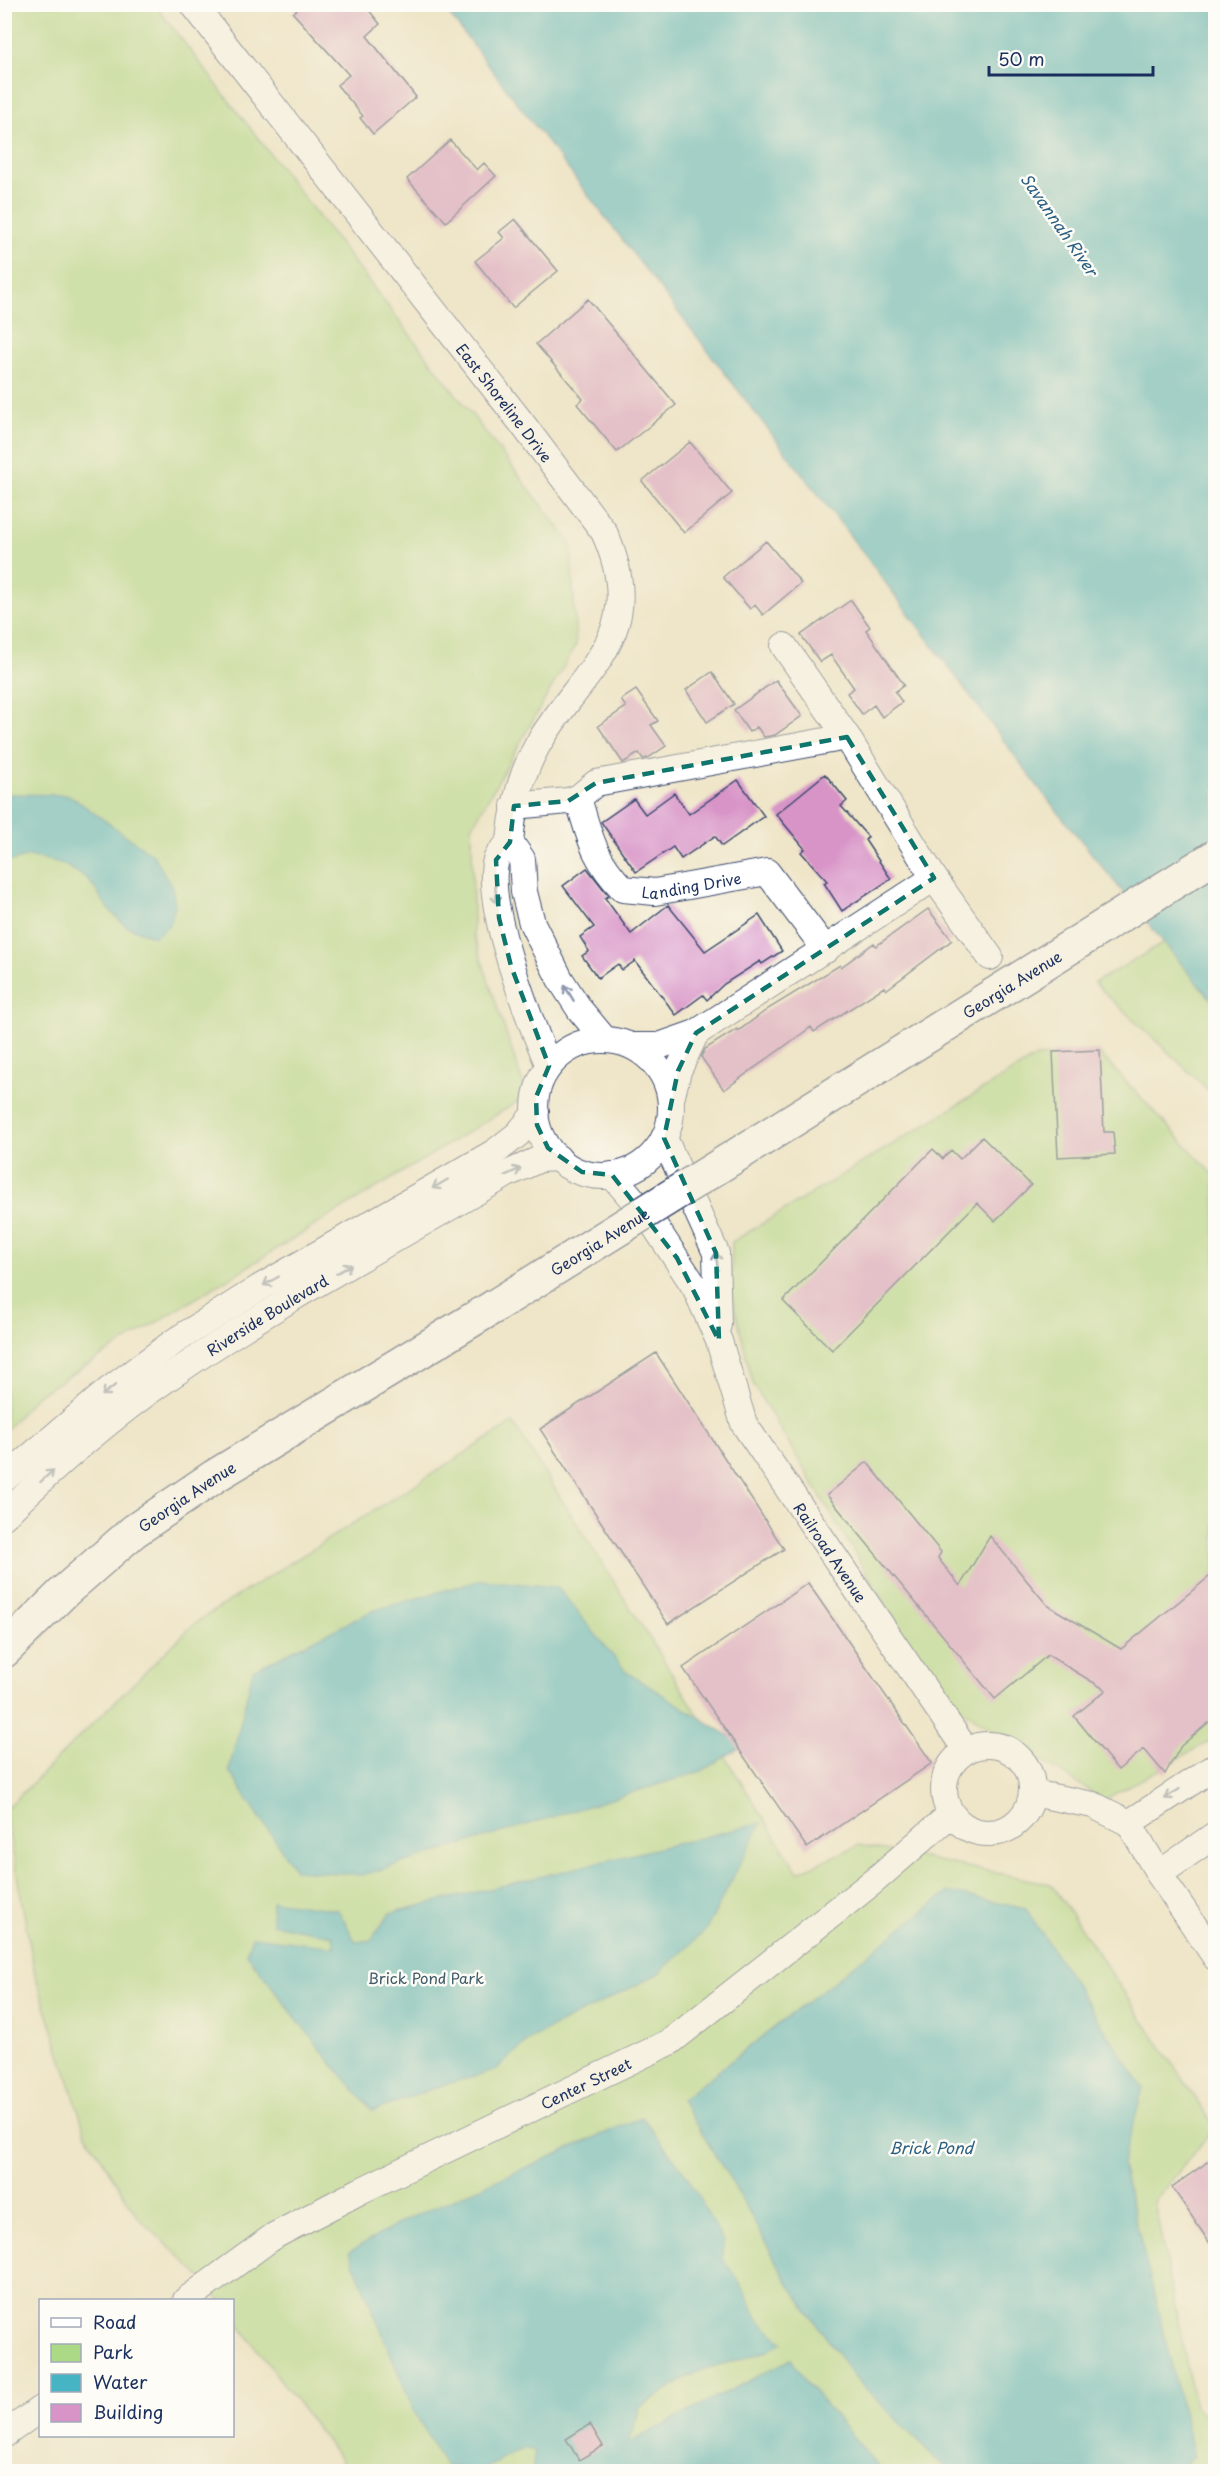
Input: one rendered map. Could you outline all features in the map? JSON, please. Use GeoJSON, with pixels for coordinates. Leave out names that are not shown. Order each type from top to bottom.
{"type":"FeatureCollection","features":[{"type":"Feature","properties":{"kind":"main road","name":"Georgia Avenue"},"geometry":{"type":"LineString","coordinates":[[4,1651],[65,1591],[134,1531],[215,1476],[495,1306],[1215,856]]}},
{"type":"Feature","properties":{"kind":"street","name":"East Shoreline Drive"},"geometry":{"type":"LineString","coordinates":[[193,4],[521,422],[604,532],[613,551],[619,570],[621,590],[615,630],[596,666],[537,746],[526,768],[514,806],[510,842]]}},
{"type":"Feature","properties":{"kind":"street"},"geometry":{"type":"LineString","coordinates":[[784,646],[847,737],[934,878],[990,957]]}},
{"type":"Feature","properties":{"kind":"street"},"geometry":{"type":"LineString","coordinates":[[514,806],[568,801],[578,798],[596,783],[847,737]]}},
{"type":"Feature","properties":{"kind":"street","name":"Landing Drive"},"geometry":{"type":"LineString","coordinates":[[578,798],[595,853],[609,874],[623,889],[655,892],[767,872],[826,950]]}},
{"type":"Feature","properties":{"kind":"street"},"geometry":{"type":"LineString","coordinates":[[549,1066],[511,966],[499,918],[495,890],[496,860],[510,842],[522,859],[524,892],[532,923],[560,979],[580,1010],[604,1040]]}},
{"type":"Feature","properties":{"kind":"street"},"geometry":{"type":"LineString","coordinates":[[696,1033],[678,1071],[664,1138],[642,1164],[626,1172],[597,1175],[582,1172],[558,1158],[548,1148],[537,1125],[536,1097],[549,1066],[566,1050],[591,1040],[604,1040],[633,1046],[659,1046],[696,1033],[934,878]]}},
{"type":"Feature","properties":{"kind":"street"},"geometry":{"type":"LineString","coordinates":[[633,1046],[657,1067],[666,1082],[671,1099]]}},
{"type":"Feature","properties":{"kind":"street","name":"Riverside Boulevard"},"geometry":{"type":"LineString","coordinates":[[4,1479],[109,1390],[175,1341],[259,1288],[495,1152],[518,1134],[536,1112]]}},
{"type":"Feature","properties":{"kind":"street","name":"Railroad Avenue"},"geometry":{"type":"LineString","coordinates":[[664,1138],[716,1253],[716,1311],[719,1341]]}},
{"type":"Feature","properties":{"kind":"street","name":"Riverside Boulevard"},"geometry":{"type":"LineString","coordinates":[[4,1516],[92,1437],[166,1379],[231,1336],[507,1174],[540,1159],[558,1158]]}},
{"type":"Feature","properties":{"kind":"street","name":"Railroad Avenue"},"geometry":{"type":"LineString","coordinates":[[612,1175],[652,1222],[695,1287],[719,1341],[744,1424],[966,1750]]}},
{"type":"Feature","properties":{"kind":"street"},"geometry":{"type":"LineString","coordinates":[[980,1745],[995,1745],[1009,1750],[1021,1760],[1029,1772],[1034,1787],[1032,1793],[1024,1814],[1015,1825],[988,1834],[961,1825],[951,1814],[945,1801],[943,1786],[946,1772],[955,1759],[966,1750],[980,1745]]}},
{"type":"Feature","properties":{"kind":"street"},"geometry":{"type":"LineString","coordinates":[[1129,1823],[1215,1766]]}},
{"type":"Feature","properties":{"kind":"street"},"geometry":{"type":"LineString","coordinates":[[1032,1793],[1093,1805],[1129,1823],[1158,1874],[1215,1958]]}},
{"type":"Feature","properties":{"kind":"street","name":"Center Street"},"geometry":{"type":"LineString","coordinates":[[189,2299],[274,2236],[360,2191],[670,2042],[874,1881],[951,1814]]}},
{"type":"Feature","properties":{"kind":"street"},"geometry":{"type":"LineString","coordinates":[[1158,1874],[1215,1834]]}},
{"type":"Feature","properties":{"kind":"street"},"geometry":{"type":"LineString","coordinates":[[4,2435],[39,2410]]}},
{"type":"Feature","properties":{"kind":"highlighted area"},"geometry":{"type":"Polygon","coordinates":[[[847,737],[934,878],[696,1033],[678,1071],[664,1138],[716,1253],[719,1341],[677,1258],[612,1175],[582,1172],[548,1148],[537,1125],[536,1097],[549,1066],[511,966],[499,918],[496,860],[510,842],[514,806],[568,801],[596,783],[847,737]]]}},
{"type":"Feature","properties":{"kind":"green space"},"geometry":{"type":"Polygon","coordinates":[[[5,5],[155,5],[571,543],[576,645],[472,827],[473,934],[527,1096],[36,1396],[5,1431],[5,5]]]}},
{"type":"Feature","properties":{"kind":"green space"},"geometry":{"type":"Polygon","coordinates":[[[1164,943],[1215,1004],[1215,1096],[1094,983],[1164,943]]]}},
{"type":"Feature","properties":{"kind":"green space"},"geometry":{"type":"Polygon","coordinates":[[[1099,1053],[1215,1176],[1215,1738],[1104,1800],[979,1721],[938,1692],[753,1384],[731,1292],[732,1242],[1036,1057],[1099,1053]]]}},
{"type":"Feature","properties":{"kind":"green space","name":"Brick Pond Park"},"geometry":{"type":"Polygon","coordinates":[[[513,1423],[798,1872],[859,1845],[1051,1884],[1215,2127],[1154,2202],[1195,2406],[1215,2427],[1215,2471],[349,2471],[234,2318],[234,2299],[219,2299],[208,2284],[137,2216],[85,2132],[35,1974],[5,1810],[196,1622],[513,1423]]]}},
{"type":"Feature","properties":{"kind":"water","name":"Savannah River"},"geometry":{"type":"Polygon","coordinates":[[[442,5],[1215,5],[1215,1004],[1045,796],[870,562],[442,5]]]}},
{"type":"Feature","properties":{"kind":"water"},"geometry":{"type":"Polygon","coordinates":[[[5,794],[69,795],[153,855],[172,886],[175,906],[169,925],[154,937],[126,926],[111,912],[87,878],[61,863],[29,856],[5,863],[5,794]]]}},
{"type":"Feature","properties":{"kind":"water"},"geometry":{"type":"Polygon","coordinates":[[[481,1580],[557,1587],[626,1672],[744,1745],[702,1771],[363,1875],[295,1870],[229,1771],[253,1670],[372,1611],[481,1580]]]}},
{"type":"Feature","properties":{"kind":"water"},"geometry":{"type":"Polygon","coordinates":[[[761,1823],[706,1930],[658,1974],[532,2038],[494,2071],[439,2086],[373,2111],[328,2059],[246,1953],[252,1937],[335,1947],[333,1936],[272,1924],[272,1901],[338,1910],[356,1942],[371,1940],[390,1913],[761,1823]]]}},
{"type":"Feature","properties":{"kind":"water","name":"Brick Pond"},"geometry":{"type":"Polygon","coordinates":[[[948,1892],[1026,1909],[1143,2088],[1122,2165],[1194,2456],[1176,2471],[948,2471],[854,2377],[790,2286],[729,2177],[681,2100],[948,1892]]]}},
{"type":"Feature","properties":{"kind":"water"},"geometry":{"type":"Polygon","coordinates":[[[642,2117],[688,2177],[723,2242],[723,2259],[743,2288],[757,2318],[783,2343],[765,2352],[698,2371],[640,2407],[629,2443],[791,2359],[806,2382],[882,2471],[532,2471],[535,2451],[522,2448],[483,2470],[445,2466],[414,2411],[349,2252],[405,2220],[642,2117]]]}},
{"type":"Feature","properties":{"kind":"building"},"geometry":{"type":"Polygon","coordinates":[[[304,4],[364,4],[380,24],[367,36],[416,97],[373,134],[360,118],[363,116],[337,85],[349,75],[293,13],[304,4]]]}},
{"type":"Feature","properties":{"kind":"building"},"geometry":{"type":"Polygon","coordinates":[[[450,140],[477,170],[484,163],[496,176],[446,222],[407,179],[450,140]]]}},
{"type":"Feature","properties":{"kind":"building"},"geometry":{"type":"Polygon","coordinates":[[[515,219],[558,271],[513,308],[475,261],[504,238],[499,232],[515,219]]]}},
{"type":"Feature","properties":{"kind":"building"},"geometry":{"type":"Polygon","coordinates":[[[588,299],[676,405],[617,452],[577,404],[583,399],[536,344],[588,299]]]}},
{"type":"Feature","properties":{"kind":"building"},"geometry":{"type":"Polygon","coordinates":[[[690,442],[732,493],[684,533],[642,481],[690,442]]]}},
{"type":"Feature","properties":{"kind":"building"},"geometry":{"type":"Polygon","coordinates":[[[766,541],[801,583],[763,615],[755,605],[750,609],[723,577],[766,541]]]}},
{"type":"Feature","properties":{"kind":"building"},"geometry":{"type":"Polygon","coordinates":[[[851,600],[870,627],[866,630],[904,685],[895,692],[902,702],[882,717],[874,705],[862,714],[847,693],[854,688],[831,655],[820,662],[801,635],[851,600]]]}},
{"type":"Feature","properties":{"kind":"building"},"geometry":{"type":"Polygon","coordinates":[[[712,672],[734,704],[707,722],[686,690],[712,672]]]}},
{"type":"Feature","properties":{"kind":"building"},"geometry":{"type":"Polygon","coordinates":[[[776,680],[802,716],[775,735],[764,737],[757,727],[749,732],[734,710],[776,680]]]}},
{"type":"Feature","properties":{"kind":"building"},"geometry":{"type":"Polygon","coordinates":[[[636,690],[658,721],[651,725],[666,746],[648,758],[643,759],[639,753],[623,763],[598,726],[626,707],[621,700],[636,690]]]}},
{"type":"Feature","properties":{"kind":"building"},"geometry":{"type":"Polygon","coordinates":[[[825,774],[847,801],[841,806],[868,837],[865,840],[891,879],[842,911],[824,883],[827,881],[801,852],[805,849],[776,814],[825,774]]]}},
{"type":"Feature","properties":{"kind":"building"},"geometry":{"type":"Polygon","coordinates":[[[738,780],[764,816],[722,846],[715,836],[681,859],[673,847],[636,872],[601,822],[634,799],[645,814],[674,793],[689,814],[738,780]]]}},
{"type":"Feature","properties":{"kind":"building"},"geometry":{"type":"Polygon","coordinates":[[[587,868],[609,896],[605,898],[631,934],[668,905],[705,951],[759,915],[782,951],[762,964],[760,961],[724,984],[707,1000],[703,995],[676,1015],[635,961],[622,970],[618,964],[598,978],[582,956],[589,951],[580,937],[594,927],[563,886],[587,868]]]}},
{"type":"Feature","properties":{"kind":"building"},"geometry":{"type":"Polygon","coordinates":[[[928,909],[952,940],[886,990],[884,987],[814,1032],[811,1027],[724,1090],[701,1057],[705,1049],[737,1029],[738,1031],[768,1009],[840,965],[841,967],[874,943],[876,946],[928,909]]]}},
{"type":"Feature","properties":{"kind":"building"},"geometry":{"type":"Polygon","coordinates":[[[1100,1050],[1104,1132],[1113,1132],[1115,1154],[1058,1157],[1053,1052],[1100,1050]]]}},
{"type":"Feature","properties":{"kind":"building"},"geometry":{"type":"Polygon","coordinates":[[[982,1137],[1031,1185],[995,1221],[977,1203],[832,1350],[783,1301],[933,1149],[943,1159],[951,1150],[960,1159],[982,1137]]]}},
{"type":"Feature","properties":{"kind":"building"},"geometry":{"type":"Polygon","coordinates":[[[656,1353],[784,1549],[668,1624],[540,1429],[656,1353]]]}},
{"type":"Feature","properties":{"kind":"building"},"geometry":{"type":"Polygon","coordinates":[[[867,1462],[941,1552],[938,1558],[960,1586],[990,1536],[1047,1605],[1121,1649],[1215,1572],[1215,1717],[1181,1746],[1165,1774],[1144,1749],[1118,1770],[1074,1716],[1106,1690],[1048,1655],[995,1699],[827,1495],[867,1462]]]}},
{"type":"Feature","properties":{"kind":"building"},"geometry":{"type":"Polygon","coordinates":[[[808,1583],[932,1763],[807,1848],[683,1668],[808,1583]]]}},
{"type":"Feature","properties":{"kind":"building"},"geometry":{"type":"Polygon","coordinates":[[[1215,2157],[1215,2251],[1172,2187],[1215,2157]]]}},
{"type":"Feature","properties":{"kind":"building"},"geometry":{"type":"Polygon","coordinates":[[[590,2424],[603,2446],[579,2460],[566,2439],[590,2424]]]}}]}
